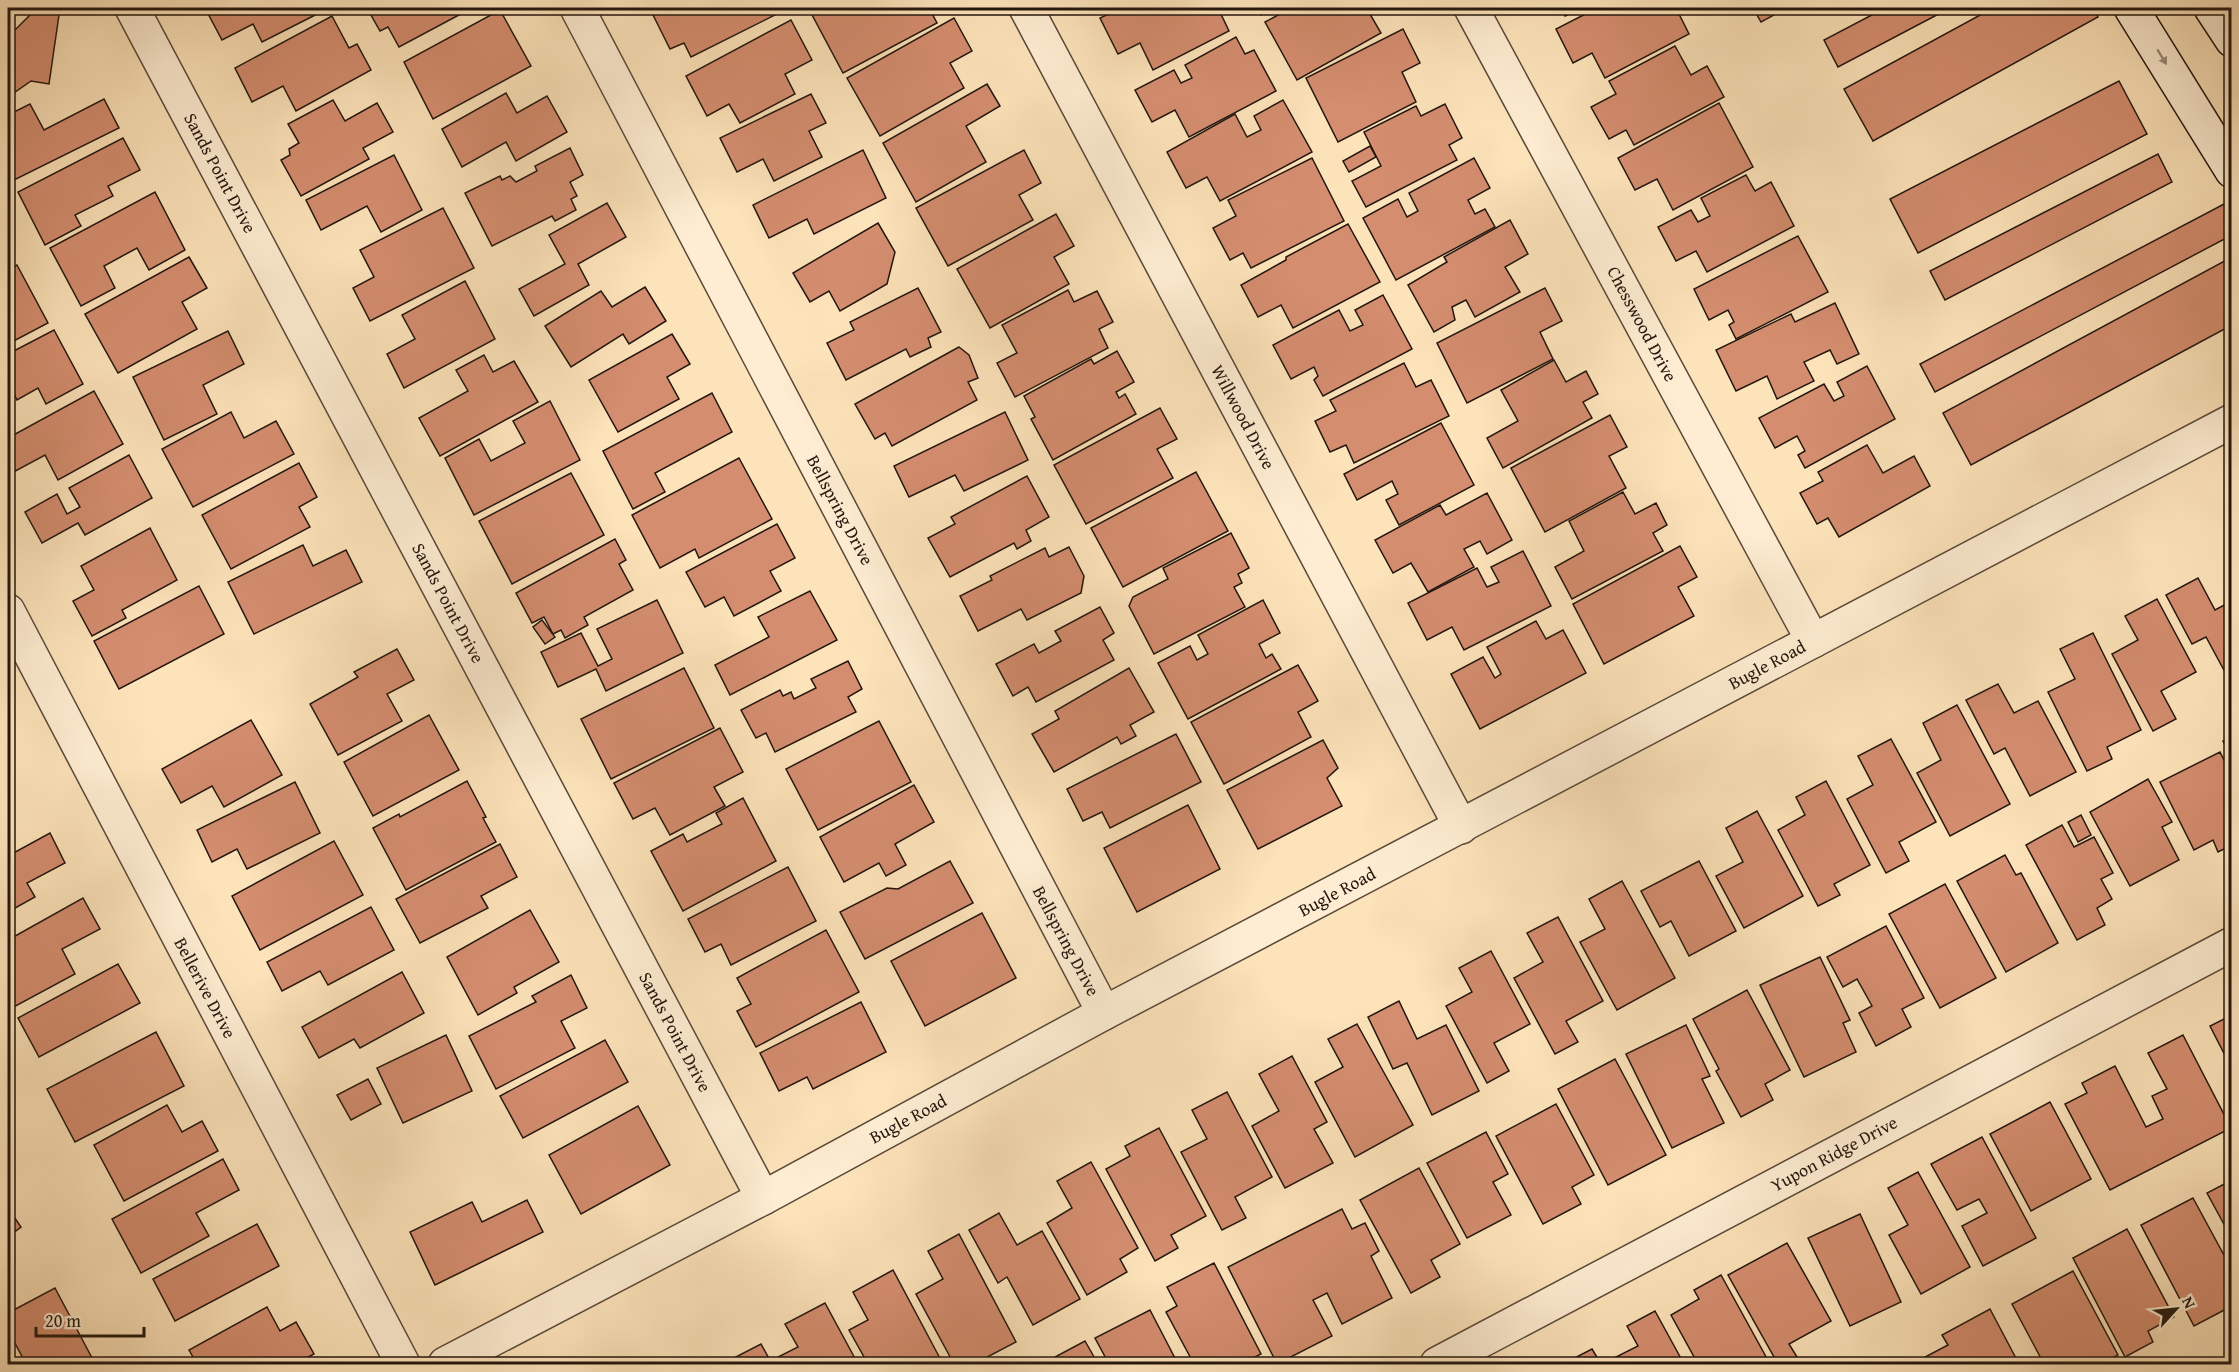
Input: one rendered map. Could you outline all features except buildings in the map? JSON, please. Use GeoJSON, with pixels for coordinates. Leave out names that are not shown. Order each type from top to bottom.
{"type":"FeatureCollection","features":[{"type":"Feature","properties":{"kind":"street","name":"Sands Point Drive"},"geometry":{"type":"LineString","coordinates":[[132,8],[763,1198]]}},
{"type":"Feature","properties":{"kind":"street","name":"Bellspring Drive"},"geometry":{"type":"LineString","coordinates":[[577,8],[1104,1013]]}},
{"type":"Feature","properties":{"kind":"street","name":"Willwood Drive"},"geometry":{"type":"LineString","coordinates":[[1026,8],[1461,827]]}},
{"type":"Feature","properties":{"kind":"street","name":"Chesswood Drive"},"geometry":{"type":"LineString","coordinates":[[1471,8],[1813,641]]}},
{"type":"Feature","properties":{"kind":"street"},"geometry":{"type":"LineString","coordinates":[[2131,8],[2232,171]]}},
{"type":"Feature","properties":{"kind":"street"},"geometry":{"type":"LineString","coordinates":[[2211,8],[2232,40]]}},
{"type":"Feature","properties":{"kind":"street","name":"Bugle Road"},"geometry":{"type":"LineString","coordinates":[[444,1365],[763,1198],[1104,1013],[2232,421]]}},
{"type":"Feature","properties":{"kind":"street","name":"Bellerive Drive"},"geometry":{"type":"LineString","coordinates":[[8,610],[403,1365]]}},
{"type":"Feature","properties":{"kind":"street","name":"Yupon Ridge Drive"},"geometry":{"type":"LineString","coordinates":[[1437,1365],[2232,944]]}}]}
